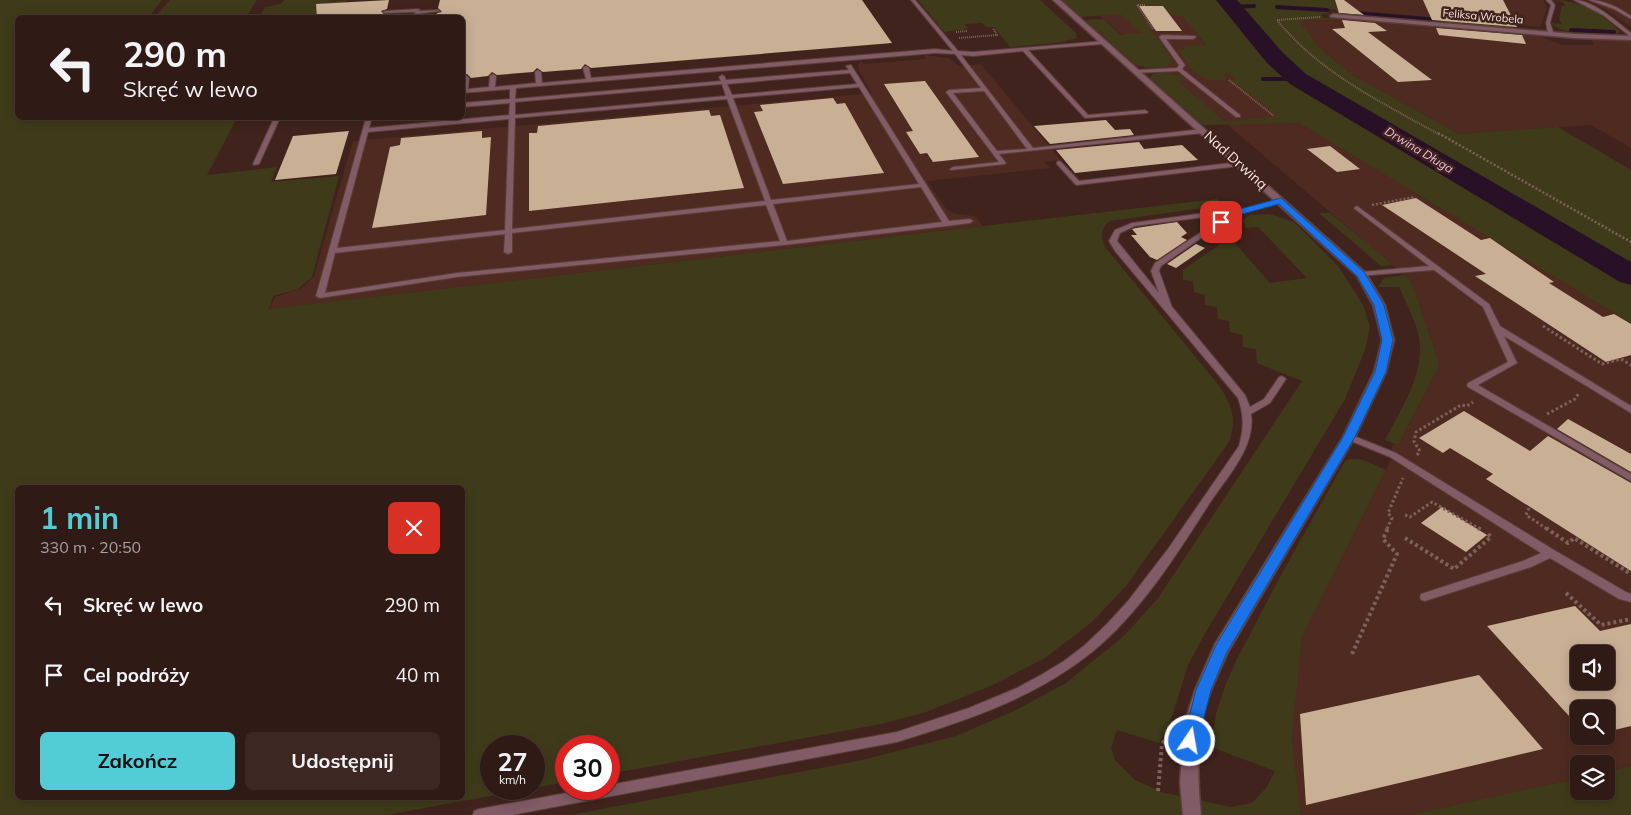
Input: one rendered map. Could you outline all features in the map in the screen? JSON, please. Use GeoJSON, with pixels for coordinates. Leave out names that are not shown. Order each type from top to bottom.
{"type":"FeatureCollection","features":[{"type":"Feature","properties":{"kind":"street","name":"Nad Drwiną"},"geometry":{"type":"LineString","coordinates":[[1056,0],[1361,274],[1379,305],[1388,340],[1380,372],[1349,437],[1221,649],[1203,690],[1190,741],[1189,783],[1192,815]]}},
{"type":"Feature","properties":{"kind":"street","name":"Feliksa Wrobela"},"geometry":{"type":"LineString","coordinates":[[1332,16],[1551,34],[1631,36]]}},
{"type":"Feature","properties":{"kind":"lane"},"geometry":{"type":"LineString","coordinates":[[913,0],[957,53],[1031,150]]}},
{"type":"Feature","properties":{"kind":"lane"},"geometry":{"type":"LineString","coordinates":[[1548,0],[1553,5],[1548,23],[1551,34]]}},
{"type":"Feature","properties":{"kind":"lane"},"geometry":{"type":"LineString","coordinates":[[1576,0],[1605,14],[1631,36]]}},
{"type":"Feature","properties":{"kind":"lane"},"geometry":{"type":"LineString","coordinates":[[1591,0],[1616,8],[1631,18]]}},
{"type":"Feature","properties":{"kind":"lane"},"geometry":{"type":"LineString","coordinates":[[386,12],[438,11]]}},
{"type":"Feature","properties":{"kind":"lane"},"geometry":{"type":"LineString","coordinates":[[1162,37],[1193,37]]}},
{"type":"Feature","properties":{"kind":"lane"},"geometry":{"type":"LineString","coordinates":[[1162,37],[1182,65],[1180,69]]}},
{"type":"Feature","properties":{"kind":"lane"},"geometry":{"type":"LineString","coordinates":[[465,91],[935,51],[973,54],[1103,42]]}},
{"type":"Feature","properties":{"kind":"lane"},"geometry":{"type":"LineString","coordinates":[[1025,50],[1087,117],[1145,112]]}},
{"type":"Feature","properties":{"kind":"lane"},"geometry":{"type":"LineString","coordinates":[[845,60],[947,224]]}},
{"type":"Feature","properties":{"kind":"lane"},"geometry":{"type":"LineString","coordinates":[[586,68],[589,80]]}},
{"type":"Feature","properties":{"kind":"lane"},"geometry":{"type":"LineString","coordinates":[[1137,72],[1180,69],[1238,116]]}},
{"type":"Feature","properties":{"kind":"lane"},"geometry":{"type":"LineString","coordinates":[[719,70],[784,242]]}},
{"type":"Feature","properties":{"kind":"lane"},"geometry":{"type":"LineString","coordinates":[[465,106],[852,71]]}},
{"type":"Feature","properties":{"kind":"lane"},"geometry":{"type":"LineString","coordinates":[[538,72],[539,84]]}},
{"type":"Feature","properties":{"kind":"lane"},"geometry":{"type":"LineString","coordinates":[[492,88],[493,76]]}},
{"type":"Feature","properties":{"kind":"lane"},"geometry":{"type":"LineString","coordinates":[[465,84],[466,78]]}},
{"type":"Feature","properties":{"kind":"lane"},"geometry":{"type":"LineString","coordinates":[[366,130],[861,85]]}},
{"type":"Feature","properties":{"kind":"lane"},"geometry":{"type":"LineString","coordinates":[[508,252],[513,87]]}},
{"type":"Feature","properties":{"kind":"lane"},"geometry":{"type":"LineString","coordinates":[[953,168],[1003,163],[950,92],[984,89]]}},
{"type":"Feature","properties":{"kind":"lane"},"geometry":{"type":"LineString","coordinates":[[256,164],[276,120]]}},
{"type":"Feature","properties":{"kind":"lane"},"geometry":{"type":"LineString","coordinates":[[368,120],[320,296],[457,275],[970,221]]}},
{"type":"Feature","properties":{"kind":"lane"},"geometry":{"type":"LineString","coordinates":[[996,153],[1203,131]]}},
{"type":"Feature","properties":{"kind":"lane"},"geometry":{"type":"LineString","coordinates":[[1059,163],[1077,183],[1239,164]]}},
{"type":"Feature","properties":{"kind":"lane"},"geometry":{"type":"LineString","coordinates":[[333,251],[923,185]]}},
{"type":"Feature","properties":{"kind":"lane"},"geometry":{"type":"LineString","coordinates":[[1168,308],[1155,272],[1158,265],[1232,214],[1281,201]]}},
{"type":"Feature","properties":{"kind":"lane"},"geometry":{"type":"LineString","coordinates":[[479,815],[896,737],[959,718],[1011,696],[1053,673],[1089,648],[1145,589],[1243,446],[1249,430],[1247,413],[1242,397],[1118,249],[1113,241],[1114,235],[1119,230],[1134,224],[1251,208]]}},
{"type":"Feature","properties":{"kind":"lane"},"geometry":{"type":"LineString","coordinates":[[1357,208],[1486,306],[1513,363],[1471,385],[1631,478]]}},
{"type":"Feature","properties":{"kind":"lane"},"geometry":{"type":"LineString","coordinates":[[1361,274],[1435,268]]}},
{"type":"Feature","properties":{"kind":"lane"},"geometry":{"type":"LineString","coordinates":[[1496,328],[1631,410]]}},
{"type":"Feature","properties":{"kind":"lane"},"geometry":{"type":"LineString","coordinates":[[1247,413],[1267,401],[1282,379]]}},
{"type":"Feature","properties":{"kind":"lane"},"geometry":{"type":"LineString","coordinates":[[1349,437],[1393,455],[1550,553],[1623,596],[1631,598]]}},
{"type":"Feature","properties":{"kind":"lane"},"geometry":{"type":"LineString","coordinates":[[1425,597],[1527,564],[1550,553]]}},
{"type":"Feature","properties":{"kind":"path"},"geometry":{"type":"LineString","coordinates":[[1145,5],[1137,5],[1154,31],[1162,37]]}},
{"type":"Feature","properties":{"kind":"path"},"geometry":{"type":"LineString","coordinates":[[1332,16],[1277,20],[1297,43],[1327,69],[1350,84],[1631,242]]}},
{"type":"Feature","properties":{"kind":"path"},"geometry":{"type":"LineString","coordinates":[[952,38],[997,35],[992,28]]}},
{"type":"Feature","properties":{"kind":"path"},"geometry":{"type":"LineString","coordinates":[[1229,80],[1274,116]]}},
{"type":"Feature","properties":{"kind":"path"},"geometry":{"type":"LineString","coordinates":[[1543,326],[1602,364],[1621,359],[1631,365]]}},
{"type":"Feature","properties":{"kind":"path"},"geometry":{"type":"LineString","coordinates":[[1540,418],[1575,398],[1585,382]]}},
{"type":"Feature","properties":{"kind":"path"},"geometry":{"type":"LineString","coordinates":[[1414,460],[1420,451],[1414,442],[1416,432],[1461,405],[1467,406],[1479,399]]}},
{"type":"Feature","properties":{"kind":"path"},"geometry":{"type":"LineString","coordinates":[[1352,654],[1396,554],[1383,539],[1392,518],[1388,513],[1403,478]]}},
{"type":"Feature","properties":{"kind":"path"},"geometry":{"type":"LineString","coordinates":[[1405,515],[1410,517],[1432,502],[1438,503],[1492,538],[1454,569],[1405,538]]}},
{"type":"Feature","properties":{"kind":"path"},"geometry":{"type":"LineString","coordinates":[[1529,508],[1526,515],[1542,527],[1568,543],[1574,538],[1631,574]]}},
{"type":"Feature","properties":{"kind":"path"},"geometry":{"type":"LineString","coordinates":[[1566,593],[1601,625],[1631,619]]}},
{"type":"Feature","properties":{"kind":"path"},"geometry":{"type":"LineString","coordinates":[[1158,791],[1162,744],[1169,731],[1171,731]]}},
{"type":"Feature","properties":{"kind":"shaded area"},"geometry":{"type":"Polygon","coordinates":[[[0,0],[162,0],[151,15],[15,15],[15,120],[236,120],[207,175],[277,167],[271,182],[339,176],[312,277],[298,289],[273,296],[269,309],[1217,199],[1224,205],[1110,221],[1103,230],[1102,239],[1105,247],[1222,390],[1232,411],[1233,425],[1229,442],[1126,586],[1092,622],[1045,658],[993,685],[926,712],[881,724],[620,772],[620,735],[555,735],[555,784],[545,786],[545,735],[480,735],[480,798],[386,815],[0,815],[0,0]]]}},
{"type":"Feature","properties":{"kind":"shaded area"},"geometry":{"type":"Polygon","coordinates":[[[170,0],[257,0],[248,14],[157,15],[170,0]]]}},
{"type":"Feature","properties":{"kind":"shaded area"},"geometry":{"type":"Polygon","coordinates":[[[284,0],[333,0],[325,2],[348,0],[322,15],[261,15],[265,7],[281,4],[284,0]]]}},
{"type":"Feature","properties":{"kind":"shaded area"},"geometry":{"type":"Polygon","coordinates":[[[918,0],[1040,0],[1076,33],[1077,38],[1057,43],[1010,47],[994,27],[986,27],[982,23],[965,24],[968,29],[944,32],[918,0]]]}},
{"type":"Feature","properties":{"kind":"shaded area"},"geometry":{"type":"Polygon","coordinates":[[[1062,0],[1333,0],[1336,9],[1508,24],[1512,28],[1339,14],[1335,9],[1329,9],[1328,13],[1321,14],[1324,18],[1361,19],[1299,21],[1319,47],[1351,74],[1459,134],[1558,127],[1631,170],[1631,323],[1299,123],[1203,125],[1150,78],[1151,75],[1169,73],[1187,80],[1178,81],[1225,122],[1277,116],[1231,80],[1235,79],[1230,74],[1223,74],[1227,80],[1209,79],[1197,74],[1187,64],[1177,49],[1186,49],[1184,46],[1206,45],[1182,16],[1170,15],[1163,6],[1135,5],[1152,30],[1147,31],[1154,34],[1173,61],[1161,68],[1145,67],[1136,65],[1085,20],[1103,19],[1121,35],[1142,33],[1120,14],[1081,17],[1062,0]]]}},
{"type":"Feature","properties":{"kind":"shaded area"},"geometry":{"type":"Polygon","coordinates":[[[1081,0],[1161,0],[1173,4],[1211,52],[1299,123],[1631,323],[1631,766],[1615,770],[1615,755],[1570,755],[1570,780],[1409,815],[1301,815],[1292,739],[1302,637],[1395,451],[1391,449],[1394,444],[1398,445],[1440,365],[1411,281],[1081,0]]]}},
{"type":"Feature","properties":{"kind":"shaded area"},"geometry":{"type":"Polygon","coordinates":[[[1333,0],[1543,0],[1547,8],[1540,27],[1335,9],[1333,0]]]}},
{"type":"Feature","properties":{"kind":"shaded area"},"geometry":{"type":"Polygon","coordinates":[[[1552,0],[1571,2],[1589,8],[1606,19],[1620,32],[1596,35],[1574,33],[1556,27],[1551,23],[1562,24],[1559,19],[1562,6],[1565,6],[1563,2],[1552,0]]]}},
{"type":"Feature","properties":{"kind":"shaded area"},"geometry":{"type":"Polygon","coordinates":[[[1586,0],[1631,0],[1631,27],[1609,11],[1586,0]]]}},
{"type":"Feature","properties":{"kind":"shaded area"},"geometry":{"type":"Polygon","coordinates":[[[1361,19],[1533,34],[1563,45],[1594,45],[1590,37],[1631,40],[1631,148],[1591,125],[1459,134],[1351,74],[1319,47],[1298,21],[1361,19]]]}},
{"type":"Feature","properties":{"kind":"shaded area"},"geometry":{"type":"Polygon","coordinates":[[[924,55],[949,58],[959,66],[981,64],[1061,160],[1045,162],[1050,168],[927,181],[947,210],[956,214],[975,216],[983,226],[270,309],[275,297],[302,288],[314,276],[353,141],[872,93],[859,71],[858,64],[862,61],[864,64],[925,59],[924,55]]]}},
{"type":"Feature","properties":{"kind":"shaded area"},"geometry":{"type":"Polygon","coordinates":[[[1319,213],[1330,213],[1393,265],[1381,266],[1319,213]]]}},
{"type":"Feature","properties":{"kind":"shaded area"},"geometry":{"type":"Polygon","coordinates":[[[1270,214],[1294,222],[1339,267],[1364,307],[1370,327],[1365,350],[1345,399],[1188,665],[1170,723],[1159,743],[1117,730],[1111,748],[1115,760],[1135,780],[1161,792],[1231,807],[1252,803],[1266,788],[1275,771],[1211,747],[1216,714],[1236,661],[1281,575],[1345,461],[1361,459],[1386,470],[1302,637],[1292,739],[1301,815],[570,815],[858,761],[956,736],[1014,711],[1066,683],[1125,635],[1158,598],[1302,381],[1257,363],[1256,349],[1243,347],[1242,335],[1230,332],[1229,321],[1218,319],[1217,307],[1205,305],[1205,295],[1194,292],[1193,281],[1183,280],[1183,270],[1235,234],[1244,239],[1233,241],[1270,283],[1307,278],[1258,227],[1246,228],[1243,220],[1250,215],[1270,214]]]}},
{"type":"Feature","properties":{"kind":"shaded area"},"geometry":{"type":"Polygon","coordinates":[[[1404,275],[1411,281],[1440,365],[1398,445],[1385,440],[1415,378],[1420,351],[1419,338],[1399,287],[1378,287],[1384,278],[1404,275]]]}},
{"type":"Feature","properties":{"kind":"shaded area"},"geometry":{"type":"Polygon","coordinates":[[[1631,766],[1631,815],[1409,815],[1570,780],[1570,800],[1615,800],[1615,770],[1631,766]]]}},
{"type":"Feature","properties":{"kind":"building"},"geometry":{"type":"Polygon","coordinates":[[[389,0],[387,9],[381,11],[385,15],[317,15],[316,4],[389,0]]]}},
{"type":"Feature","properties":{"kind":"building"},"geometry":{"type":"Polygon","coordinates":[[[440,0],[862,0],[892,43],[591,68],[585,64],[581,69],[543,72],[537,68],[533,72],[497,75],[492,72],[488,76],[471,78],[467,74],[465,75],[465,15],[437,15],[437,13],[442,12],[438,8],[440,0]]]}},
{"type":"Feature","properties":{"kind":"building"},"geometry":{"type":"Polygon","coordinates":[[[1335,0],[1344,0],[1364,15],[1339,13],[1335,0]]]}},
{"type":"Feature","properties":{"kind":"building"},"geometry":{"type":"Polygon","coordinates":[[[1423,0],[1503,0],[1517,27],[1432,20],[1423,0]]]}},
{"type":"Feature","properties":{"kind":"building"},"geometry":{"type":"Polygon","coordinates":[[[1139,6],[1163,6],[1182,31],[1156,31],[1139,6]]]}},
{"type":"Feature","properties":{"kind":"building"},"geometry":{"type":"Polygon","coordinates":[[[1342,20],[1375,23],[1387,31],[1368,32],[1432,80],[1398,82],[1332,29],[1345,28],[1342,20]]]}},
{"type":"Feature","properties":{"kind":"building"},"geometry":{"type":"Polygon","coordinates":[[[1436,28],[1522,35],[1526,44],[1439,35],[1436,28]]]}},
{"type":"Feature","properties":{"kind":"building"},"geometry":{"type":"Polygon","coordinates":[[[925,81],[979,157],[933,162],[927,153],[920,154],[906,132],[913,131],[884,84],[925,81]]]}},
{"type":"Feature","properties":{"kind":"building"},"geometry":{"type":"Polygon","coordinates":[[[833,98],[837,104],[845,103],[884,173],[783,184],[754,112],[763,111],[760,105],[833,98]]]}},
{"type":"Feature","properties":{"kind":"building"},"geometry":{"type":"Polygon","coordinates":[[[709,110],[711,116],[720,115],[744,188],[529,211],[529,133],[537,133],[538,126],[709,110]]]}},
{"type":"Feature","properties":{"kind":"building"},"geometry":{"type":"Polygon","coordinates":[[[1106,120],[1115,130],[1130,129],[1134,135],[1050,144],[1034,126],[1106,120]]]}},
{"type":"Feature","properties":{"kind":"building"},"geometry":{"type":"Polygon","coordinates":[[[349,131],[336,174],[275,180],[293,136],[349,131]]]}},
{"type":"Feature","properties":{"kind":"building"},"geometry":{"type":"Polygon","coordinates":[[[482,131],[482,138],[491,137],[486,215],[372,228],[390,147],[400,145],[401,138],[482,131]]]}},
{"type":"Feature","properties":{"kind":"building"},"geometry":{"type":"Polygon","coordinates":[[[1139,142],[1144,149],[1182,145],[1198,160],[1075,173],[1056,150],[1139,142]]]}},
{"type":"Feature","properties":{"kind":"building"},"geometry":{"type":"Polygon","coordinates":[[[1330,146],[1360,169],[1337,172],[1307,149],[1330,146]]]}},
{"type":"Feature","properties":{"kind":"building"},"geometry":{"type":"Polygon","coordinates":[[[1416,198],[1481,240],[1490,238],[1554,282],[1549,283],[1603,317],[1614,314],[1631,324],[1631,355],[1606,362],[1475,276],[1486,274],[1382,205],[1416,198]]]}},
{"type":"Feature","properties":{"kind":"building"},"geometry":{"type":"Polygon","coordinates":[[[1177,222],[1187,233],[1181,237],[1187,240],[1157,260],[1150,257],[1131,235],[1137,235],[1132,229],[1177,222]]]}},
{"type":"Feature","properties":{"kind":"building"},"geometry":{"type":"Polygon","coordinates":[[[1196,244],[1205,248],[1176,268],[1167,264],[1196,244]]]}},
{"type":"Feature","properties":{"kind":"building"},"geometry":{"type":"Polygon","coordinates":[[[1464,411],[1530,451],[1548,436],[1631,483],[1631,571],[1486,479],[1493,474],[1450,448],[1443,453],[1419,438],[1464,411]]]}},
{"type":"Feature","properties":{"kind":"building"},"geometry":{"type":"Polygon","coordinates":[[[1568,419],[1631,454],[1631,472],[1557,429],[1568,419]]]}},
{"type":"Feature","properties":{"kind":"building"},"geometry":{"type":"Polygon","coordinates":[[[1442,507],[1487,535],[1466,552],[1421,523],[1442,507]]]}},
{"type":"Feature","properties":{"kind":"building"},"geometry":{"type":"Polygon","coordinates":[[[1575,606],[1600,631],[1631,624],[1631,726],[1615,730],[1615,700],[1570,700],[1570,717],[1487,626],[1575,606]]]}},
{"type":"Feature","properties":{"kind":"building"},"geometry":{"type":"Polygon","coordinates":[[[1479,675],[1543,749],[1306,805],[1300,714],[1479,675]]]}},
{"type":"Feature","properties":{"kind":"waterway","name":"Drwina Długa"},"geometry":{"type":"LineString","coordinates":[[1226,0],[1275,58],[1298,79],[1631,275]]}},
{"type":"Feature","properties":{"kind":"waterway"},"geometry":{"type":"LineString","coordinates":[[1233,7],[1254,6]]}},
{"type":"Feature","properties":{"kind":"waterway"},"geometry":{"type":"LineString","coordinates":[[1277,7],[1327,10]]}},
{"type":"Feature","properties":{"kind":"waterway"},"geometry":{"type":"LineString","coordinates":[[1355,13],[1439,20]]}},
{"type":"Feature","properties":{"kind":"waterway"},"geometry":{"type":"LineString","coordinates":[[1571,30],[1614,32]]}},
{"type":"Feature","properties":{"kind":"waterway"},"geometry":{"type":"LineString","coordinates":[[1263,79],[1298,79]]}},
{"type":"Feature","properties":{"kind":"route"},"geometry":{"type":"LineString","coordinates":[[1190,741],[1203,690],[1221,649],[1349,437],[1380,372],[1388,340],[1379,305],[1361,274],[1281,201],[1232,214],[1221,222]]}}]}
